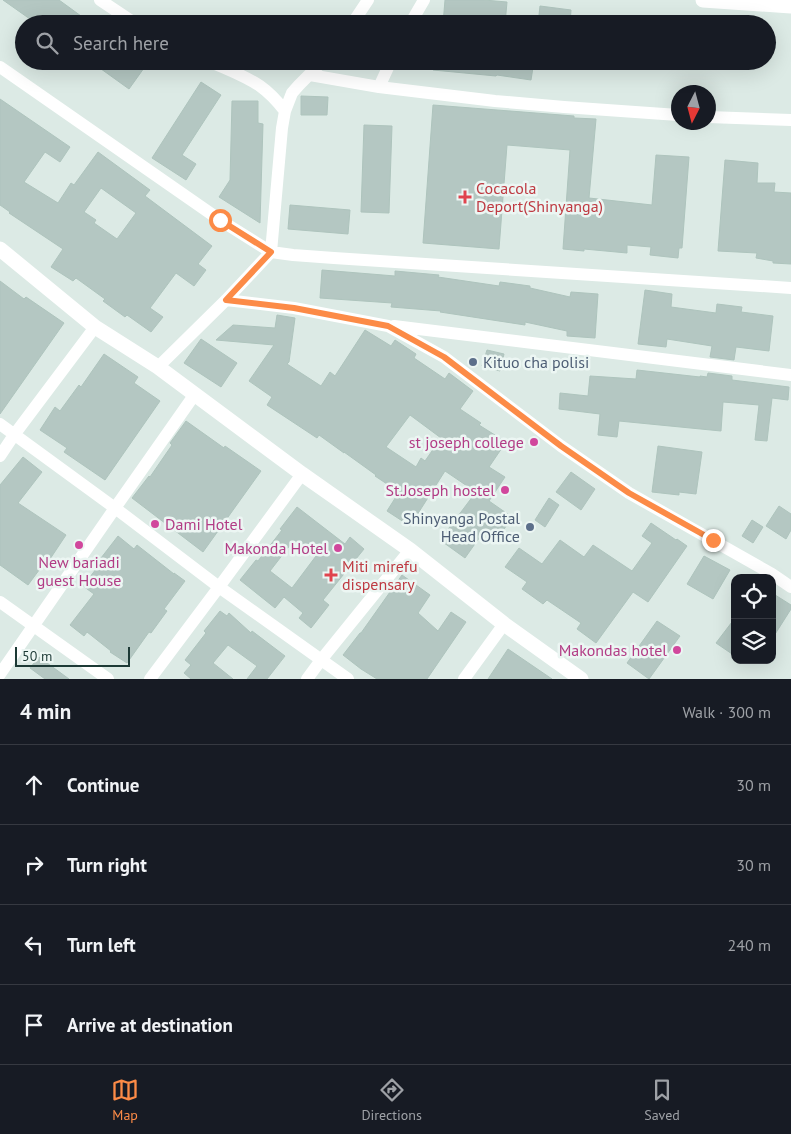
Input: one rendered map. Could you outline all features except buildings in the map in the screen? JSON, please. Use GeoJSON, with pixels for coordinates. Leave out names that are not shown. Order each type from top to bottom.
{"type":"FeatureCollection","features":[{"type":"Feature","properties":{"kind":"street"},"geometry":{"type":"LineString","coordinates":[[100,0],[122,15]]}},
{"type":"Feature","properties":{"kind":"street"},"geometry":{"type":"LineString","coordinates":[[358,15],[368,0]]}},
{"type":"Feature","properties":{"kind":"street"},"geometry":{"type":"LineString","coordinates":[[415,15],[424,0]]}},
{"type":"Feature","properties":{"kind":"street"},"geometry":{"type":"LineString","coordinates":[[703,0],[791,6]]}},
{"type":"Feature","properties":{"kind":"street"},"geometry":{"type":"LineString","coordinates":[[0,67],[220,220],[271,252],[334,258],[791,288]]}},
{"type":"Feature","properties":{"kind":"street"},"geometry":{"type":"LineString","coordinates":[[229,70],[260,86],[275,98],[285,111]]}},
{"type":"Feature","properties":{"kind":"street"},"geometry":{"type":"LineString","coordinates":[[158,367],[226,300],[271,252],[285,111],[292,94],[315,70]]}},
{"type":"Feature","properties":{"kind":"street"},"geometry":{"type":"LineString","coordinates":[[379,87],[387,70]]}},
{"type":"Feature","properties":{"kind":"street"},"geometry":{"type":"LineString","coordinates":[[310,75],[433,94],[554,106],[671,114]]}},
{"type":"Feature","properties":{"kind":"street"},"geometry":{"type":"LineString","coordinates":[[716,117],[791,120]]}},
{"type":"Feature","properties":{"kind":"street"},"geometry":{"type":"LineString","coordinates":[[1,251],[95,327],[196,394],[302,474],[410,550],[504,624],[581,679]]}},
{"type":"Feature","properties":{"kind":"street"},"geometry":{"type":"LineString","coordinates":[[226,300],[294,308],[388,326],[791,375]]}},
{"type":"Feature","properties":{"kind":"street"},"geometry":{"type":"LineString","coordinates":[[388,326],[444,357],[561,446],[629,493],[791,587]]}},
{"type":"Feature","properties":{"kind":"street"},"geometry":{"type":"LineString","coordinates":[[0,456],[95,327]]}},
{"type":"Feature","properties":{"kind":"street"},"geometry":{"type":"LineString","coordinates":[[0,674],[196,394]]}},
{"type":"Feature","properties":{"kind":"street"},"geometry":{"type":"LineString","coordinates":[[0,424],[219,587],[348,679]]}},
{"type":"Feature","properties":{"kind":"street"},"geometry":{"type":"LineString","coordinates":[[150,679],[302,474]]}},
{"type":"Feature","properties":{"kind":"street"},"geometry":{"type":"LineString","coordinates":[[307,679],[410,550]]}},
{"type":"Feature","properties":{"kind":"street"},"geometry":{"type":"LineString","coordinates":[[0,602],[108,679]]}},
{"type":"Feature","properties":{"kind":"street"},"geometry":{"type":"LineString","coordinates":[[464,679],[504,624]]}},
{"type":"Feature","properties":{"kind":"place","name":"Cocacola Deport(Shinyanga)"},"geometry":{"type":"Point","coordinates":[465,197]}},
{"type":"Feature","properties":{"kind":"place","name":"Kituo cha polisi"},"geometry":{"type":"Point","coordinates":[473,362]}},
{"type":"Feature","properties":{"kind":"place","name":"st joseph college"},"geometry":{"type":"Point","coordinates":[534,442]}},
{"type":"Feature","properties":{"kind":"place","name":"St.Joseph hostel"},"geometry":{"type":"Point","coordinates":[505,490]}},
{"type":"Feature","properties":{"kind":"place","name":"Dami Hotel"},"geometry":{"type":"Point","coordinates":[155,524]}},
{"type":"Feature","properties":{"kind":"place","name":"Shinyanga Postal Head Office"},"geometry":{"type":"Point","coordinates":[530,527]}},
{"type":"Feature","properties":{"kind":"place","name":"New bariadi guest House"},"geometry":{"type":"Point","coordinates":[79,545]}},
{"type":"Feature","properties":{"kind":"place","name":"Makonda Hotel"},"geometry":{"type":"Point","coordinates":[338,548]}},
{"type":"Feature","properties":{"kind":"place","name":"Miti mirefu dispensary"},"geometry":{"type":"Point","coordinates":[331,575]}},
{"type":"Feature","properties":{"kind":"place","name":"Makondas hotel"},"geometry":{"type":"Point","coordinates":[677,650]}},
{"type":"Feature","properties":{"kind":"route"},"geometry":{"type":"LineString","coordinates":[[220,220],[271,252],[226,300],[294,308],[388,326],[444,357],[561,446],[629,493],[713,540]]}}]}
